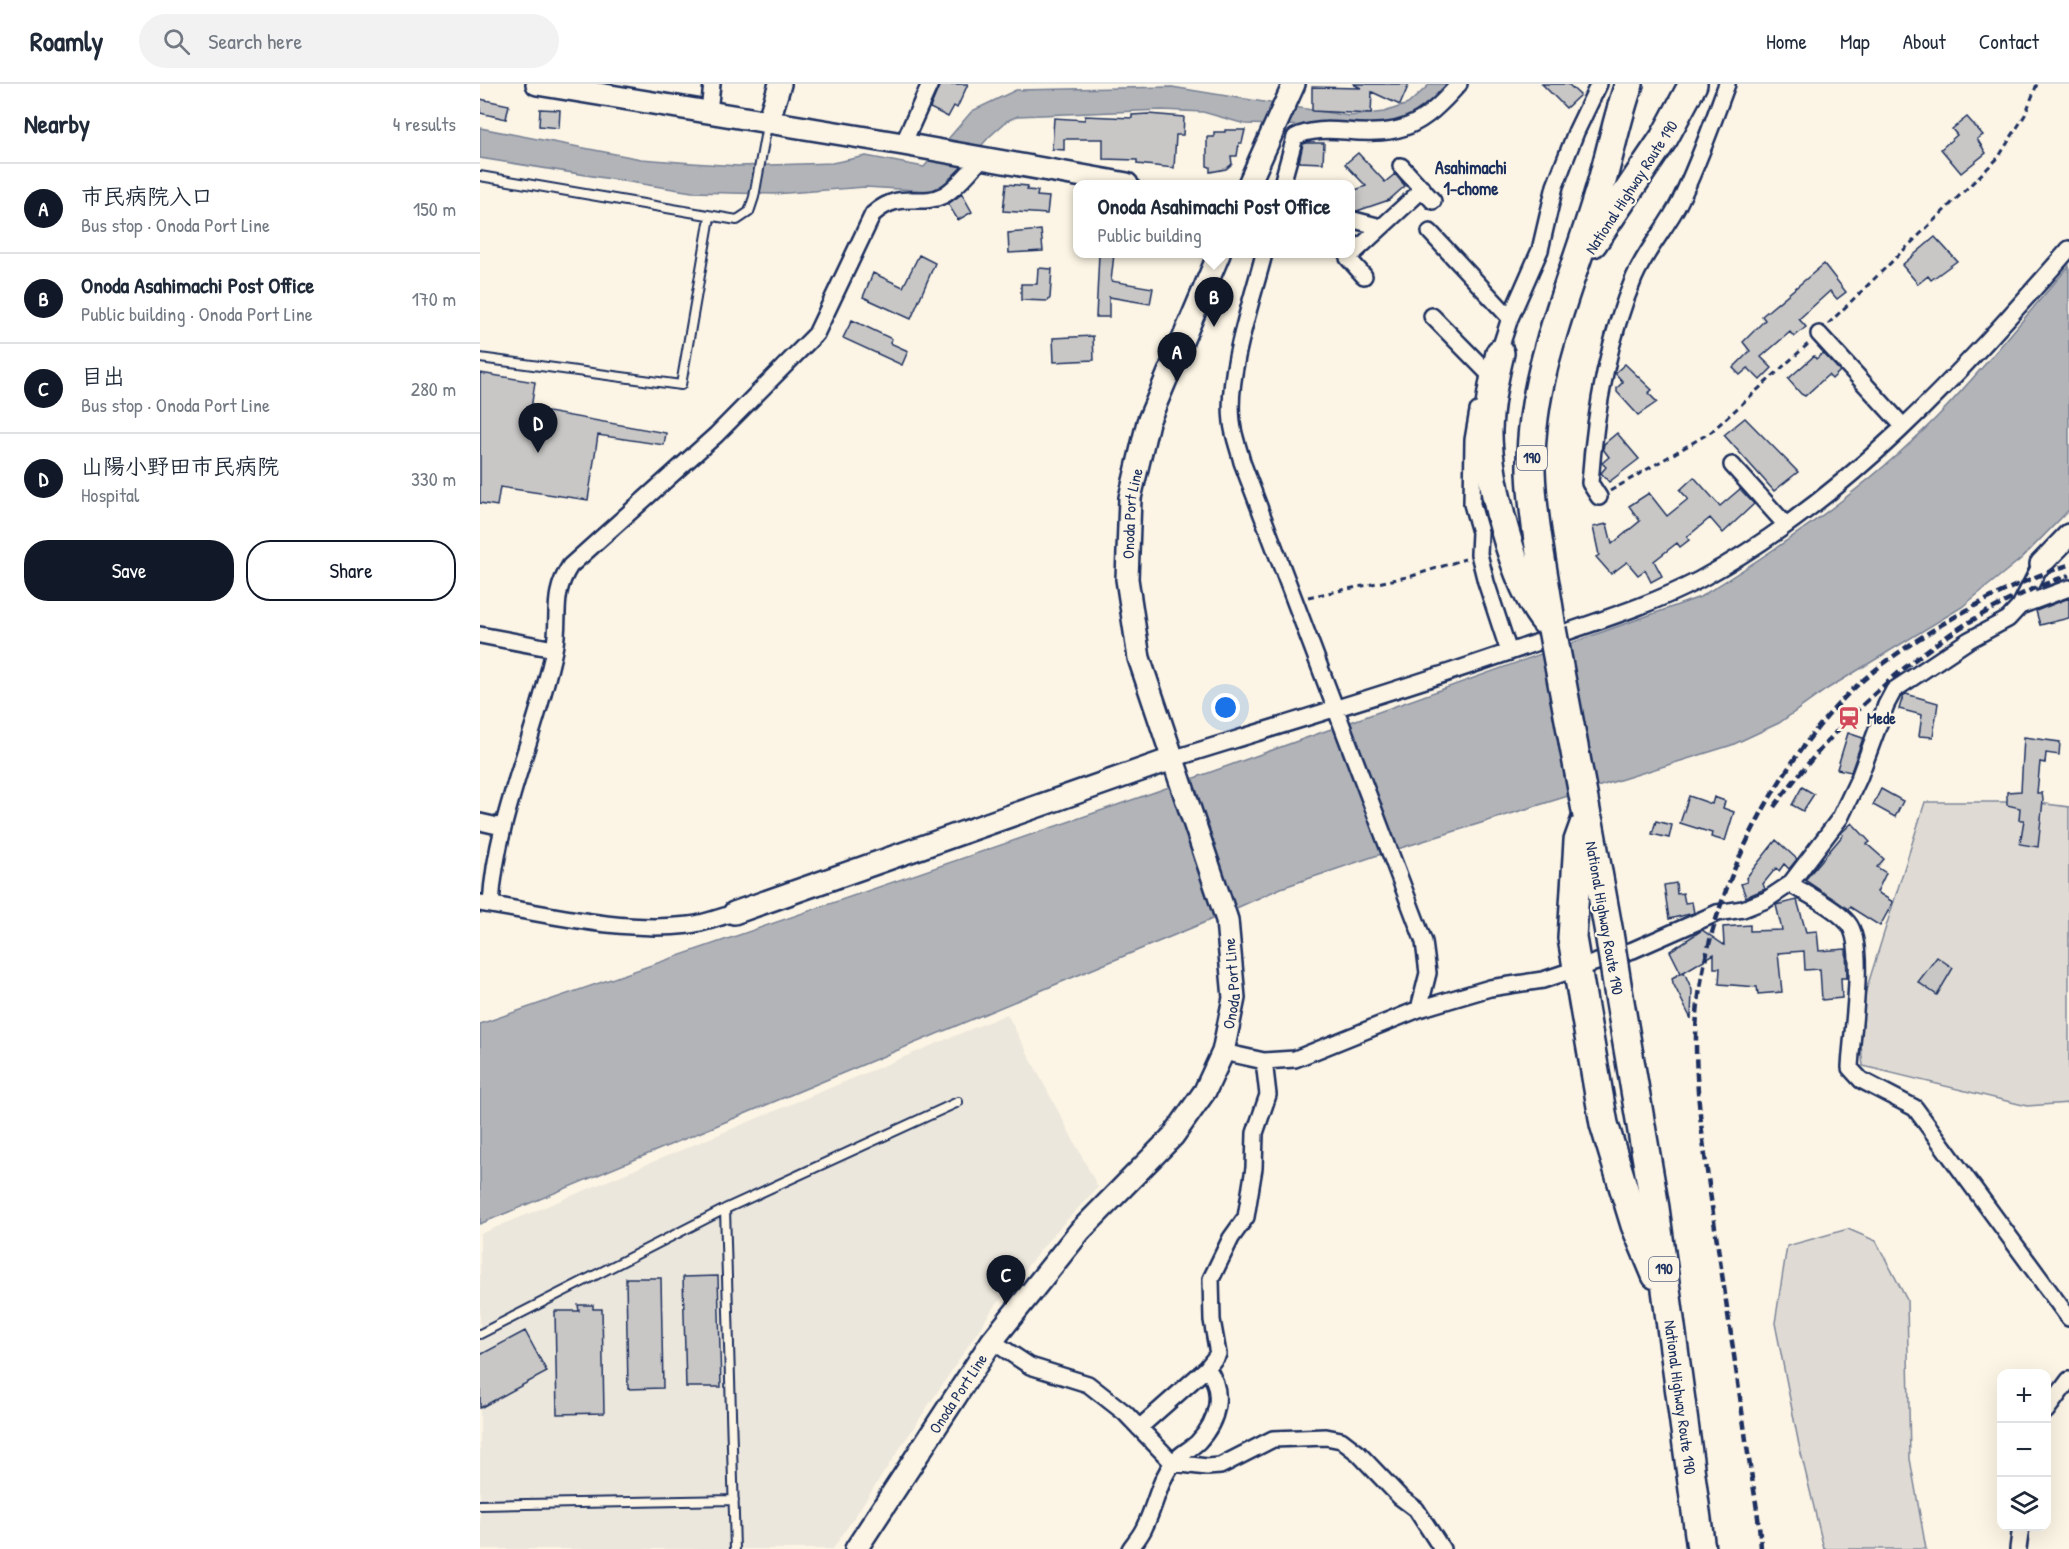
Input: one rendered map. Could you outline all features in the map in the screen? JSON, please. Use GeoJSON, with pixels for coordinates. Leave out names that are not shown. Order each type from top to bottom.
{"type":"FeatureCollection","features":[{"type":"Feature","properties":{"kind":"highway","name":"National Highway Route 190"},"geometry":{"type":"LineString","coordinates":[[1629,84],[1597,199],[1553,326],[1539,386],[1531,470],[1552,629],[1609,933],[1668,1297],[1701,1549]]}},
{"type":"Feature","properties":{"kind":"highway"},"geometry":{"type":"LineString","coordinates":[[1597,199],[1644,84]]}},
{"type":"Feature","properties":{"kind":"highway","name":"National Highway Route 190"},"geometry":{"type":"LineString","coordinates":[[1567,290],[1606,222],[1664,138],[1693,84]]}},
{"type":"Feature","properties":{"kind":"highway"},"geometry":{"type":"LineString","coordinates":[[1494,363],[1488,430],[1494,485],[1514,556],[1526,587],[1537,612],[1552,629]]}},
{"type":"Feature","properties":{"kind":"highway"},"geometry":{"type":"LineString","coordinates":[[1587,816],[1578,841],[1572,908],[1572,938],[1576,970],[1600,1108],[1611,1152],[1646,1256],[1668,1297]]}},
{"type":"Feature","properties":{"kind":"main road"},"geometry":{"type":"LineString","coordinates":[[537,84],[903,144],[1104,180]]}},
{"type":"Feature","properties":{"kind":"main road"},"geometry":{"type":"LineString","coordinates":[[768,122],[780,84]]}},
{"type":"Feature","properties":{"kind":"main road"},"geometry":{"type":"LineString","coordinates":[[1250,180],[1294,84]]}},
{"type":"Feature","properties":{"kind":"main road","name":"Onoda Port Line"},"geometry":{"type":"LineString","coordinates":[[856,1549],[992,1341],[1080,1231],[1173,1136],[1205,1091],[1223,1052],[1234,998],[1227,920],[1139,658],[1129,606],[1127,568],[1130,508],[1138,458],[1148,422],[1217,258]]}},
{"type":"Feature","properties":{"kind":"main road"},"geometry":{"type":"LineString","coordinates":[[2041,564],[2069,535]]}},
{"type":"Feature","properties":{"kind":"main road"},"geometry":{"type":"LineString","coordinates":[[734,913],[1174,767]]}},
{"type":"Feature","properties":{"kind":"street"},"geometry":{"type":"LineString","coordinates":[[709,112],[712,84]]}},
{"type":"Feature","properties":{"kind":"street"},"geometry":{"type":"LineString","coordinates":[[903,144],[930,84]]}},
{"type":"Feature","properties":{"kind":"street"},"geometry":{"type":"LineString","coordinates":[[1283,180],[1295,137],[1303,132],[1333,130],[1380,134],[1399,131],[1415,124],[1430,113],[1459,84]]}},
{"type":"Feature","properties":{"kind":"street"},"geometry":{"type":"LineString","coordinates":[[1509,652],[1479,554],[1480,532],[1472,504],[1473,440],[1480,396],[1510,318],[1540,250],[1555,186],[1599,84]]}},
{"type":"Feature","properties":{"kind":"street"},"geometry":{"type":"LineString","coordinates":[[1599,497],[1590,483],[1593,445],[1622,309],[1635,275],[1684,192],[1726,84]]}},
{"type":"Feature","properties":{"kind":"street"},"geometry":{"type":"LineString","coordinates":[[734,913],[692,925],[636,927],[599,924],[485,904],[502,827],[555,649],[559,583],[570,566],[716,435],[816,334],[873,214],[885,203],[898,199],[943,195],[978,158]]}},
{"type":"Feature","properties":{"kind":"street"},"geometry":{"type":"LineString","coordinates":[[1355,251],[1381,227],[1428,195],[1401,165]]}},
{"type":"Feature","properties":{"kind":"street"},"geometry":{"type":"LineString","coordinates":[[1355,220],[1381,227]]}},
{"type":"Feature","properties":{"kind":"street"},"geometry":{"type":"LineString","coordinates":[[1430,232],[1510,318]]}},
{"type":"Feature","properties":{"kind":"street"},"geometry":{"type":"LineString","coordinates":[[1174,767],[1339,716],[1509,652],[1663,598],[1739,556],[1834,489],[1903,426],[1948,384],[2069,249]]}},
{"type":"Feature","properties":{"kind":"street"},"geometry":{"type":"LineString","coordinates":[[1263,258],[1238,357],[1232,393],[1232,422],[1242,462],[1424,942],[1428,973],[1419,1009]]}},
{"type":"Feature","properties":{"kind":"street"},"geometry":{"type":"LineString","coordinates":[[1348,258],[1364,276]]}},
{"type":"Feature","properties":{"kind":"street"},"geometry":{"type":"LineString","coordinates":[[1432,316],[1494,363]]}},
{"type":"Feature","properties":{"kind":"street"},"geometry":{"type":"LineString","coordinates":[[1819,333],[1903,426]]}},
{"type":"Feature","properties":{"kind":"street"},"geometry":{"type":"LineString","coordinates":[[1732,465],[1785,524]]}},
{"type":"Feature","properties":{"kind":"street"},"geometry":{"type":"LineString","coordinates":[[1223,1052],[1264,1061],[1295,1059],[1419,1009],[1490,988],[1543,980],[1576,970],[1633,950],[1717,913],[1743,909],[1766,900],[1790,884],[1840,818],[1894,690],[1969,640],[2008,619],[2020,606],[2041,564]]}},
{"type":"Feature","properties":{"kind":"street"},"geometry":{"type":"LineString","coordinates":[[2020,606],[2069,588]]}},
{"type":"Feature","properties":{"kind":"street"},"geometry":{"type":"LineString","coordinates":[[480,635],[555,649]]}},
{"type":"Feature","properties":{"kind":"street"},"geometry":{"type":"LineString","coordinates":[[480,822],[502,827]]}},
{"type":"Feature","properties":{"kind":"street"},"geometry":{"type":"LineString","coordinates":[[1790,884],[1848,923],[1855,936],[1856,987],[1850,1068],[1861,1080],[1915,1108],[2069,1318]]}},
{"type":"Feature","properties":{"kind":"street"},"geometry":{"type":"LineString","coordinates":[[1139,1428],[1207,1368],[1218,1354],[1212,1320],[1211,1279],[1231,1238],[1246,1217],[1254,1168],[1255,1133],[1268,1095],[1264,1061]]}},
{"type":"Feature","properties":{"kind":"street"},"geometry":{"type":"LineString","coordinates":[[992,1341],[1030,1366],[1088,1384],[1139,1428],[1173,1463],[1207,1467],[1220,1466],[1273,1439],[1326,1437],[1341,1440],[1358,1453],[1400,1497],[1416,1509],[1442,1549]]}},
{"type":"Feature","properties":{"kind":"street"},"geometry":{"type":"LineString","coordinates":[[1130,1549],[1145,1526],[1152,1505],[1173,1463],[1198,1442],[1211,1424],[1217,1408],[1215,1378],[1207,1368]]}},
{"type":"Feature","properties":{"kind":"street"},"geometry":{"type":"LineString","coordinates":[[2051,1405],[2069,1380]]}},
{"type":"Feature","properties":{"kind":"street"},"geometry":{"type":"LineString","coordinates":[[2018,1549],[2020,1531]]}},
{"type":"Feature","properties":{"kind":"lane"},"geometry":{"type":"LineString","coordinates":[[480,176],[737,220],[749,212],[754,197],[768,122]]}},
{"type":"Feature","properties":{"kind":"lane"},"geometry":{"type":"LineString","coordinates":[[480,358],[681,385],[710,217]]}},
{"type":"Feature","properties":{"kind":"lane"},"geometry":{"type":"LineString","coordinates":[[480,1334],[725,1209],[958,1102]]}},
{"type":"Feature","properties":{"kind":"lane"},"geometry":{"type":"LineString","coordinates":[[725,1209],[735,1549]]}},
{"type":"Feature","properties":{"kind":"lane"},"geometry":{"type":"LineString","coordinates":[[480,1505],[734,1500]]}},
{"type":"Feature","properties":{"kind":"path"},"geometry":{"type":"LineString","coordinates":[[1599,497],[1711,432],[1819,333],[1998,158],[2025,116],[2037,84]]}},
{"type":"Feature","properties":{"kind":"path"},"geometry":{"type":"LineString","coordinates":[[1295,602],[1310,596],[1412,576],[1479,554]]}},
{"type":"Feature","properties":{"kind":"shaded area"},"geometry":{"type":"Polygon","coordinates":[[[1430,84],[1450,84],[1409,121],[1389,128],[1245,124],[1203,112],[1162,110],[1018,116],[1007,121],[989,137],[951,180],[932,191],[865,187],[774,194],[692,192],[480,158],[480,128],[641,159],[738,166],[832,163],[866,156],[924,167],[972,111],[1016,90],[1172,87],[1349,116],[1384,112],[1408,104],[1430,84]]]}},
{"type":"Feature","properties":{"kind":"shaded area"},"geometry":{"type":"Polygon","coordinates":[[[2069,266],[2069,510],[2022,558],[1962,607],[1827,689],[1779,723],[1732,745],[1375,856],[1281,888],[1201,924],[480,1224],[480,1024],[1155,792],[1700,597],[1763,557],[1824,514],[1910,443],[1971,381],[2069,266]]]}},
{"type":"Feature","properties":{"kind":"shaded area"},"geometry":{"type":"Polygon","coordinates":[[[1925,802],[2031,802],[2069,807],[2069,1103],[2027,1106],[1863,1066],[1858,1016],[1925,802]]]}},
{"type":"Feature","properties":{"kind":"shaded area"},"geometry":{"type":"Polygon","coordinates":[[[1007,1014],[1098,1187],[1051,1237],[992,1310],[833,1549],[480,1549],[480,1234],[1007,1014]]]}},
{"type":"Feature","properties":{"kind":"shaded area"},"geometry":{"type":"Polygon","coordinates":[[[1848,1229],[1876,1241],[1907,1300],[1910,1459],[1926,1549],[1824,1549],[1799,1445],[1775,1323],[1787,1246],[1848,1229]]]}},
{"type":"Feature","properties":{"kind":"building"},"geometry":{"type":"Polygon","coordinates":[[[940,84],[968,84],[957,108],[954,106],[948,117],[930,108],[940,84]]]}},
{"type":"Feature","properties":{"kind":"building"},"geometry":{"type":"Polygon","coordinates":[[[1353,84],[1409,84],[1400,105],[1372,92],[1371,114],[1312,111],[1312,87],[1361,88],[1353,84]]]}},
{"type":"Feature","properties":{"kind":"building"},"geometry":{"type":"Polygon","coordinates":[[[1542,84],[1568,84],[1580,95],[1566,108],[1542,84]]]}},
{"type":"Feature","properties":{"kind":"building"},"geometry":{"type":"Polygon","coordinates":[[[480,99],[509,105],[506,119],[480,113],[480,99]]]}},
{"type":"Feature","properties":{"kind":"building"},"geometry":{"type":"Polygon","coordinates":[[[540,109],[560,110],[559,128],[539,126],[540,109]]]}},
{"type":"Feature","properties":{"kind":"building"},"geometry":{"type":"Polygon","coordinates":[[[1132,115],[1184,117],[1183,135],[1176,135],[1174,168],[1137,164],[1137,160],[1103,159],[1103,139],[1064,139],[1064,150],[1052,149],[1054,118],[1085,120],[1085,116],[1132,118],[1132,115]]]}},
{"type":"Feature","properties":{"kind":"building"},"geometry":{"type":"Polygon","coordinates":[[[1967,117],[1983,135],[1977,139],[1986,153],[1961,173],[1941,149],[1957,135],[1952,129],[1967,117]]]}},
{"type":"Feature","properties":{"kind":"building"},"geometry":{"type":"Polygon","coordinates":[[[1225,130],[1245,130],[1242,143],[1239,143],[1237,156],[1231,156],[1232,164],[1226,169],[1210,172],[1210,167],[1207,166],[1207,137],[1214,137],[1214,132],[1225,132],[1225,130]]]}},
{"type":"Feature","properties":{"kind":"building"},"geometry":{"type":"Polygon","coordinates":[[[1324,143],[1323,163],[1299,162],[1303,144],[1324,143]]]}},
{"type":"Feature","properties":{"kind":"building"},"geometry":{"type":"Polygon","coordinates":[[[1358,153],[1385,182],[1395,174],[1405,186],[1389,200],[1355,211],[1355,190],[1366,186],[1345,164],[1358,153]]]}},
{"type":"Feature","properties":{"kind":"building"},"geometry":{"type":"Polygon","coordinates":[[[1006,184],[1028,186],[1027,190],[1038,191],[1037,196],[1049,197],[1047,214],[1003,211],[1006,184]]]}},
{"type":"Feature","properties":{"kind":"building"},"geometry":{"type":"Polygon","coordinates":[[[962,194],[972,212],[958,220],[948,204],[962,194]]]}},
{"type":"Feature","properties":{"kind":"building"},"geometry":{"type":"Polygon","coordinates":[[[1041,230],[1043,251],[1009,253],[1008,233],[1041,230]]]}},
{"type":"Feature","properties":{"kind":"building"},"geometry":{"type":"Polygon","coordinates":[[[1935,237],[1957,261],[1931,280],[1928,276],[1918,284],[1902,265],[1935,237]]]}},
{"type":"Feature","properties":{"kind":"building"},"geometry":{"type":"Polygon","coordinates":[[[919,255],[935,263],[911,319],[863,297],[873,273],[903,287],[919,255]]]}},
{"type":"Feature","properties":{"kind":"building"},"geometry":{"type":"Polygon","coordinates":[[[1099,258],[1114,258],[1111,281],[1153,288],[1150,304],[1109,297],[1109,317],[1096,317],[1099,258]]]}},
{"type":"Feature","properties":{"kind":"building"},"geometry":{"type":"Polygon","coordinates":[[[1824,264],[1846,292],[1837,299],[1830,291],[1799,319],[1806,327],[1794,337],[1790,332],[1761,357],[1772,368],[1760,380],[1748,368],[1740,375],[1733,368],[1750,351],[1743,342],[1765,320],[1762,316],[1824,264]]]}},
{"type":"Feature","properties":{"kind":"building"},"geometry":{"type":"Polygon","coordinates":[[[1038,268],[1052,269],[1050,298],[1048,301],[1021,300],[1021,284],[1037,284],[1038,268]]]}},
{"type":"Feature","properties":{"kind":"building"},"geometry":{"type":"Polygon","coordinates":[[[852,320],[892,339],[890,343],[908,351],[902,365],[843,338],[852,320]]]}},
{"type":"Feature","properties":{"kind":"building"},"geometry":{"type":"Polygon","coordinates":[[[1093,336],[1094,360],[1054,362],[1053,338],[1093,336]]]}},
{"type":"Feature","properties":{"kind":"building"},"geometry":{"type":"Polygon","coordinates":[[[1823,353],[1840,371],[1832,379],[1828,375],[1805,396],[1788,379],[1814,356],[1816,359],[1823,353]]]}},
{"type":"Feature","properties":{"kind":"building"},"geometry":{"type":"Polygon","coordinates":[[[1625,364],[1652,390],[1648,393],[1657,402],[1638,415],[1617,392],[1617,388],[1623,382],[1615,373],[1625,364]]]}},
{"type":"Feature","properties":{"kind":"building"},"geometry":{"type":"Polygon","coordinates":[[[480,373],[535,382],[531,409],[666,433],[664,445],[598,435],[588,500],[500,487],[497,506],[480,503],[480,373]]]}},
{"type":"Feature","properties":{"kind":"building"},"geometry":{"type":"Polygon","coordinates":[[[1745,418],[1798,472],[1774,491],[1724,435],[1745,418]]]}},
{"type":"Feature","properties":{"kind":"building"},"geometry":{"type":"Polygon","coordinates":[[[1617,433],[1639,459],[1609,482],[1601,473],[1606,467],[1602,463],[1609,457],[1603,449],[1604,444],[1617,433]]]}},
{"type":"Feature","properties":{"kind":"building"},"geometry":{"type":"Polygon","coordinates":[[[1694,477],[1720,506],[1740,489],[1754,504],[1723,533],[1710,518],[1687,537],[1689,540],[1680,547],[1677,543],[1654,561],[1662,576],[1651,582],[1645,570],[1638,575],[1627,562],[1611,574],[1596,557],[1599,555],[1593,527],[1607,524],[1612,544],[1640,521],[1629,506],[1649,493],[1667,516],[1688,499],[1680,490],[1694,477]]]}},
{"type":"Feature","properties":{"kind":"building"},"geometry":{"type":"Polygon","coordinates":[[[2069,598],[2069,618],[2040,625],[2036,611],[2069,598]]]}},
{"type":"Feature","properties":{"kind":"building"},"geometry":{"type":"Polygon","coordinates":[[[1906,694],[1938,703],[1933,737],[1919,736],[1922,715],[1899,709],[1903,696],[1906,694]]]}},
{"type":"Feature","properties":{"kind":"building"},"geometry":{"type":"Polygon","coordinates":[[[1848,733],[1863,738],[1851,772],[1837,769],[1848,733]]]}},
{"type":"Feature","properties":{"kind":"building"},"geometry":{"type":"Polygon","coordinates":[[[2024,737],[2060,742],[2059,755],[2046,753],[2045,763],[2040,762],[2037,793],[2042,793],[2043,800],[2038,847],[2020,844],[2024,820],[2019,820],[2020,808],[2007,805],[2007,792],[2021,791],[2024,737]]]}},
{"type":"Feature","properties":{"kind":"building"},"geometry":{"type":"Polygon","coordinates":[[[1802,787],[1814,794],[1803,811],[1792,805],[1802,787]]]}},
{"type":"Feature","properties":{"kind":"building"},"geometry":{"type":"Polygon","coordinates":[[[1881,789],[1903,801],[1895,817],[1873,805],[1881,789]]]}},
{"type":"Feature","properties":{"kind":"building"},"geometry":{"type":"Polygon","coordinates":[[[1689,796],[1712,804],[1714,797],[1725,801],[1723,808],[1734,812],[1725,841],[1711,837],[1712,833],[1680,823],[1689,796]]]}},
{"type":"Feature","properties":{"kind":"building"},"geometry":{"type":"Polygon","coordinates":[[[1656,821],[1672,825],[1669,838],[1652,834],[1656,821]]]}},
{"type":"Feature","properties":{"kind":"building"},"geometry":{"type":"Polygon","coordinates":[[[1852,823],[1870,842],[1867,844],[1884,859],[1877,867],[1886,873],[1877,892],[1893,902],[1880,926],[1850,907],[1848,909],[1805,880],[1843,835],[1841,833],[1852,823]]]}},
{"type":"Feature","properties":{"kind":"building"},"geometry":{"type":"Polygon","coordinates":[[[1776,840],[1797,859],[1789,869],[1784,864],[1779,871],[1776,868],[1763,884],[1765,889],[1746,897],[1741,884],[1747,882],[1746,878],[1776,840]]]}},
{"type":"Feature","properties":{"kind":"building"},"geometry":{"type":"Polygon","coordinates":[[[1676,883],[1677,894],[1683,893],[1685,903],[1692,902],[1694,913],[1669,919],[1664,885],[1676,883]]]}},
{"type":"Feature","properties":{"kind":"building"},"geometry":{"type":"Polygon","coordinates":[[[1797,900],[1806,932],[1817,931],[1819,951],[1846,949],[1847,978],[1841,978],[1842,998],[1822,1000],[1820,969],[1805,970],[1804,951],[1778,953],[1782,992],[1758,994],[1757,987],[1719,984],[1720,968],[1714,968],[1714,954],[1682,973],[1684,972],[1692,990],[1691,1019],[1673,983],[1672,978],[1681,973],[1670,951],[1702,930],[1724,945],[1723,927],[1750,925],[1750,931],[1782,930],[1776,905],[1797,900]]]}},
{"type":"Feature","properties":{"kind":"building"},"geometry":{"type":"Polygon","coordinates":[[[1937,957],[1953,968],[1937,995],[1918,982],[1937,957]]]}},
{"type":"Feature","properties":{"kind":"building"},"geometry":{"type":"Polygon","coordinates":[[[718,1276],[721,1387],[686,1387],[683,1277],[718,1276]]]}},
{"type":"Feature","properties":{"kind":"building"},"geometry":{"type":"Polygon","coordinates":[[[626,1278],[661,1278],[663,1388],[628,1389],[626,1278]]]}},
{"type":"Feature","properties":{"kind":"building"},"geometry":{"type":"Polygon","coordinates":[[[578,1305],[593,1305],[593,1309],[602,1309],[604,1413],[557,1414],[555,1311],[579,1311],[578,1305]]]}},
{"type":"Feature","properties":{"kind":"building"},"geometry":{"type":"Polygon","coordinates":[[[525,1331],[547,1372],[480,1408],[480,1355],[525,1331]]]}},
{"type":"Feature","properties":{"kind":"railway"},"geometry":{"type":"LineString","coordinates":[[1761,1549],[1757,1508],[1708,1177],[1698,1087],[1696,1042],[1699,997],[1707,950],[1721,903],[1762,812],[1787,769],[1815,731],[1845,697],[1891,658],[1950,620],[2012,587],[2069,565]]}},
{"type":"Feature","properties":{"kind":"railway"},"geometry":{"type":"LineString","coordinates":[[1774,807],[1835,733],[1904,668],[1982,614],[2024,593],[2069,575]]}},
{"type":"Feature","properties":{"kind":"place","name":"Onoda Asahimachi Post Office"},"geometry":{"type":"Point","coordinates":[1214,327]}},
{"type":"Feature","properties":{"kind":"place","name":"市民病院入口"},"geometry":{"type":"Point","coordinates":[1177,382]}},
{"type":"Feature","properties":{"kind":"place","name":"山陽小野田市民病院"},"geometry":{"type":"Point","coordinates":[538,453]}},
{"type":"Feature","properties":{"kind":"place","name":"Mede"},"geometry":{"type":"Point","coordinates":[1849,718]}},
{"type":"Feature","properties":{"kind":"place","name":"目出"},"geometry":{"type":"Point","coordinates":[1006,1305]}},
{"type":"Feature","properties":{"kind":"district","name":"Asahimachi 1-chome"},"geometry":{"type":"Point","coordinates":[1471,178]}}]}
